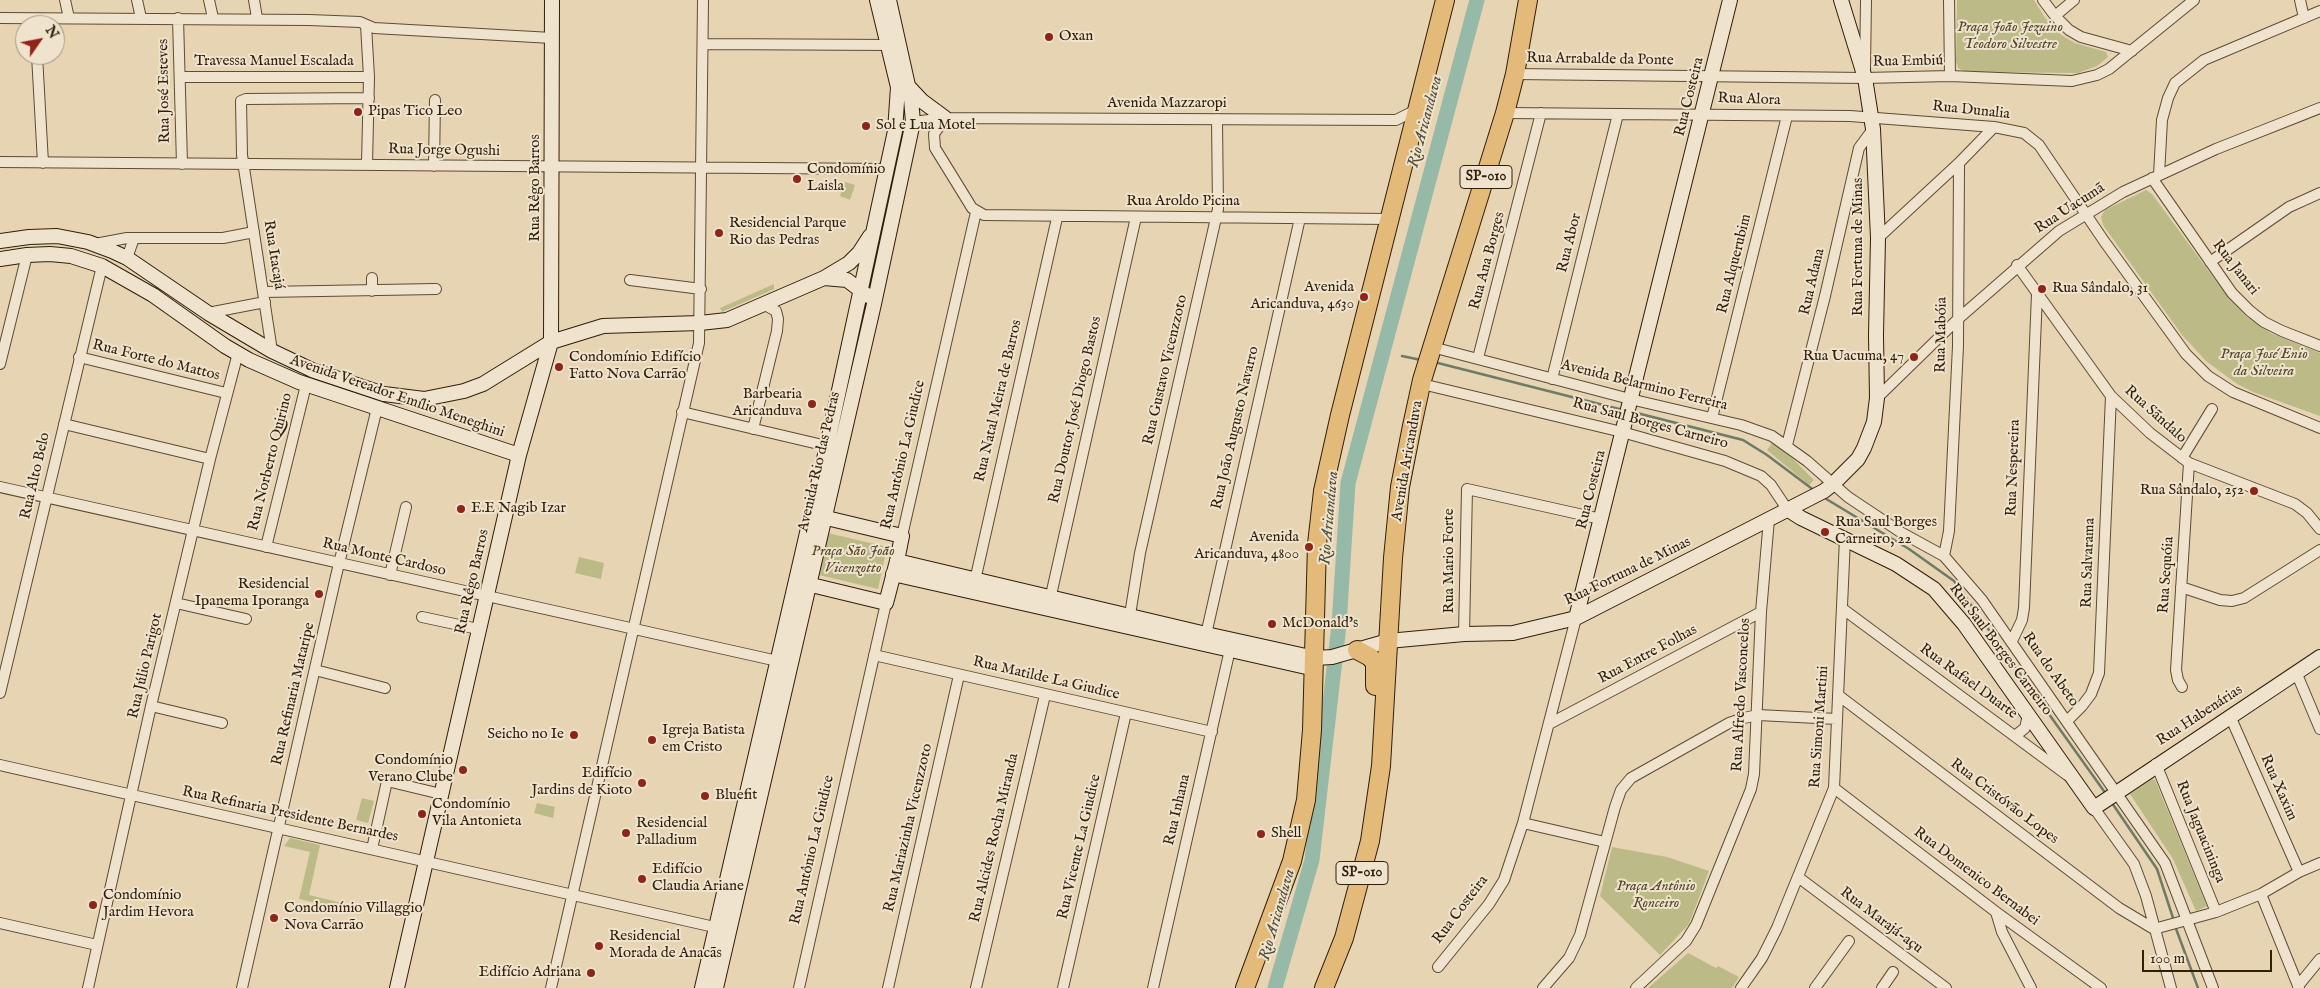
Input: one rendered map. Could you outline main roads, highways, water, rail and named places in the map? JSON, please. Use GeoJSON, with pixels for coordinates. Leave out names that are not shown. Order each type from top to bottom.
{"type":"FeatureCollection","features":[{"type":"Feature","properties":{"kind":"highway"},"geometry":{"type":"LineString","coordinates":[[1245,988],[1292,861],[1306,800],[1312,730],[1321,661],[1317,544],[1323,491],[1340,415],[1445,0]]}},
{"type":"Feature","properties":{"kind":"highway","name":"Avenida Aricanduva"},"geometry":{"type":"LineString","coordinates":[[1324,988],[1344,938],[1370,840],[1382,753],[1373,645],[1400,487],[1422,382],[1505,113],[1515,74],[1528,0]]}},
{"type":"Feature","properties":{"kind":"highway"},"geometry":{"type":"LineString","coordinates":[[1373,645],[1370,657],[1375,663],[1375,731],[1382,753]]}},
{"type":"Feature","properties":{"kind":"waterway","name":"Rio Aricanduva"},"geometry":{"type":"LineString","coordinates":[[1275,988],[1312,860],[1339,625],[1348,483],[1477,0]]}},
{"type":"Feature","properties":{"kind":"waterway"},"geometry":{"type":"LineString","coordinates":[[1402,356],[1421,360]]}},
{"type":"Feature","properties":{"kind":"waterway"},"geometry":{"type":"LineString","coordinates":[[1434,362],[1623,410]]}},
{"type":"Feature","properties":{"kind":"waterway"},"geometry":{"type":"LineString","coordinates":[[1633,412],[1743,440],[1767,455],[1815,491]]}},
{"type":"Feature","properties":{"kind":"waterway"},"geometry":{"type":"LineString","coordinates":[[1823,497],[1909,549],[1954,581],[2106,794]]}},
{"type":"Feature","properties":{"kind":"waterway"},"geometry":{"type":"LineString","coordinates":[[2112,803],[2157,869],[2174,921]]}},
{"type":"Feature","properties":{"kind":"waterway"},"geometry":{"type":"LineString","coordinates":[[2175,926],[2198,988]]}},
{"type":"Feature","properties":{"kind":"place","name":"Oxan"},"geometry":{"type":"Point","coordinates":[1049,37]}},
{"type":"Feature","properties":{"kind":"place","name":"Pipas Tico Leo"},"geometry":{"type":"Point","coordinates":[358,112]}},
{"type":"Feature","properties":{"kind":"place","name":"Sol e Lua Motel"},"geometry":{"type":"Point","coordinates":[866,126]}},
{"type":"Feature","properties":{"kind":"place","name":"Condomínio Laisla"},"geometry":{"type":"Point","coordinates":[797,179]}},
{"type":"Feature","properties":{"kind":"place","name":"Residencial Parque Rio das Pedras"},"geometry":{"type":"Point","coordinates":[719,233]}},
{"type":"Feature","properties":{"kind":"place","name":"Rua Sândalo, 31"},"geometry":{"type":"Point","coordinates":[2042,289]}},
{"type":"Feature","properties":{"kind":"place","name":"Avenida Aricanduva, 4630"},"geometry":{"type":"Point","coordinates":[1364,297]}},
{"type":"Feature","properties":{"kind":"place","name":"Rua Uacuma, 47"},"geometry":{"type":"Point","coordinates":[1914,357]}},
{"type":"Feature","properties":{"kind":"place","name":"Condomínio Edifício Fatto Nova Carrão"},"geometry":{"type":"Point","coordinates":[559,367]}},
{"type":"Feature","properties":{"kind":"place","name":"Barbearia Aricanduva"},"geometry":{"type":"Point","coordinates":[812,404]}},
{"type":"Feature","properties":{"kind":"place","name":"Rua Sândalo, 252"},"geometry":{"type":"Point","coordinates":[2254,491]}},
{"type":"Feature","properties":{"kind":"place","name":"E.E Nagib Izar"},"geometry":{"type":"Point","coordinates":[461,509]}},
{"type":"Feature","properties":{"kind":"place","name":"Rua Saul Borges Carneiro, 22"},"geometry":{"type":"Point","coordinates":[1825,532]}},
{"type":"Feature","properties":{"kind":"place","name":"Avenida Aricanduva, 4800"},"geometry":{"type":"Point","coordinates":[1309,547]}},
{"type":"Feature","properties":{"kind":"place","name":"Residencial Ipanema Iporanga"},"geometry":{"type":"Point","coordinates":[319,594]}},
{"type":"Feature","properties":{"kind":"place","name":"McDonald's"},"geometry":{"type":"Point","coordinates":[1272,624]}},
{"type":"Feature","properties":{"kind":"place","name":"Seicho no Ie"},"geometry":{"type":"Point","coordinates":[574,735]}},
{"type":"Feature","properties":{"kind":"place","name":"Igreja Batista em Cristo"},"geometry":{"type":"Point","coordinates":[652,740]}},
{"type":"Feature","properties":{"kind":"place","name":"Condomínio Verano Clube"},"geometry":{"type":"Point","coordinates":[463,770]}},
{"type":"Feature","properties":{"kind":"place","name":"Edifício Jardins de Kioto"},"geometry":{"type":"Point","coordinates":[642,783]}},
{"type":"Feature","properties":{"kind":"place","name":"Bluefit"},"geometry":{"type":"Point","coordinates":[705,796]}},
{"type":"Feature","properties":{"kind":"place","name":"Condomínio Vila Antonieta"},"geometry":{"type":"Point","coordinates":[422,814]}},
{"type":"Feature","properties":{"kind":"place","name":"Residencial Palladium"},"geometry":{"type":"Point","coordinates":[626,833]}},
{"type":"Feature","properties":{"kind":"place","name":"Shell"},"geometry":{"type":"Point","coordinates":[1261,834]}},
{"type":"Feature","properties":{"kind":"place","name":"Edifício Claudia Ariane"},"geometry":{"type":"Point","coordinates":[642,879]}},
{"type":"Feature","properties":{"kind":"place","name":"Condomínio Jardim Hevora"},"geometry":{"type":"Point","coordinates":[93,905]}},
{"type":"Feature","properties":{"kind":"place","name":"Condomínio Villaggio Nova Carrão"},"geometry":{"type":"Point","coordinates":[274,918]}},
{"type":"Feature","properties":{"kind":"place","name":"Residencial Morada de Anacãs"},"geometry":{"type":"Point","coordinates":[599,946]}},
{"type":"Feature","properties":{"kind":"place","name":"Edifício Adriana"},"geometry":{"type":"Point","coordinates":[591,973]}},
{"type":"Feature","properties":{"kind":"park label","name":"Praça João Jezuino Teodoro Silvestre"},"geometry":{"type":"Point","coordinates":[2010,36]}},
{"type":"Feature","properties":{"kind":"park label","name":"Praça José Enio da Silveira"},"geometry":{"type":"Point","coordinates":[2264,364]}},
{"type":"Feature","properties":{"kind":"park label","name":"Praça São João Vicenzotto"},"geometry":{"type":"Point","coordinates":[853,560]}},
{"type":"Feature","properties":{"kind":"park label","name":"Praça Antônio Ronceiro"},"geometry":{"type":"Point","coordinates":[1656,896]}}]}
